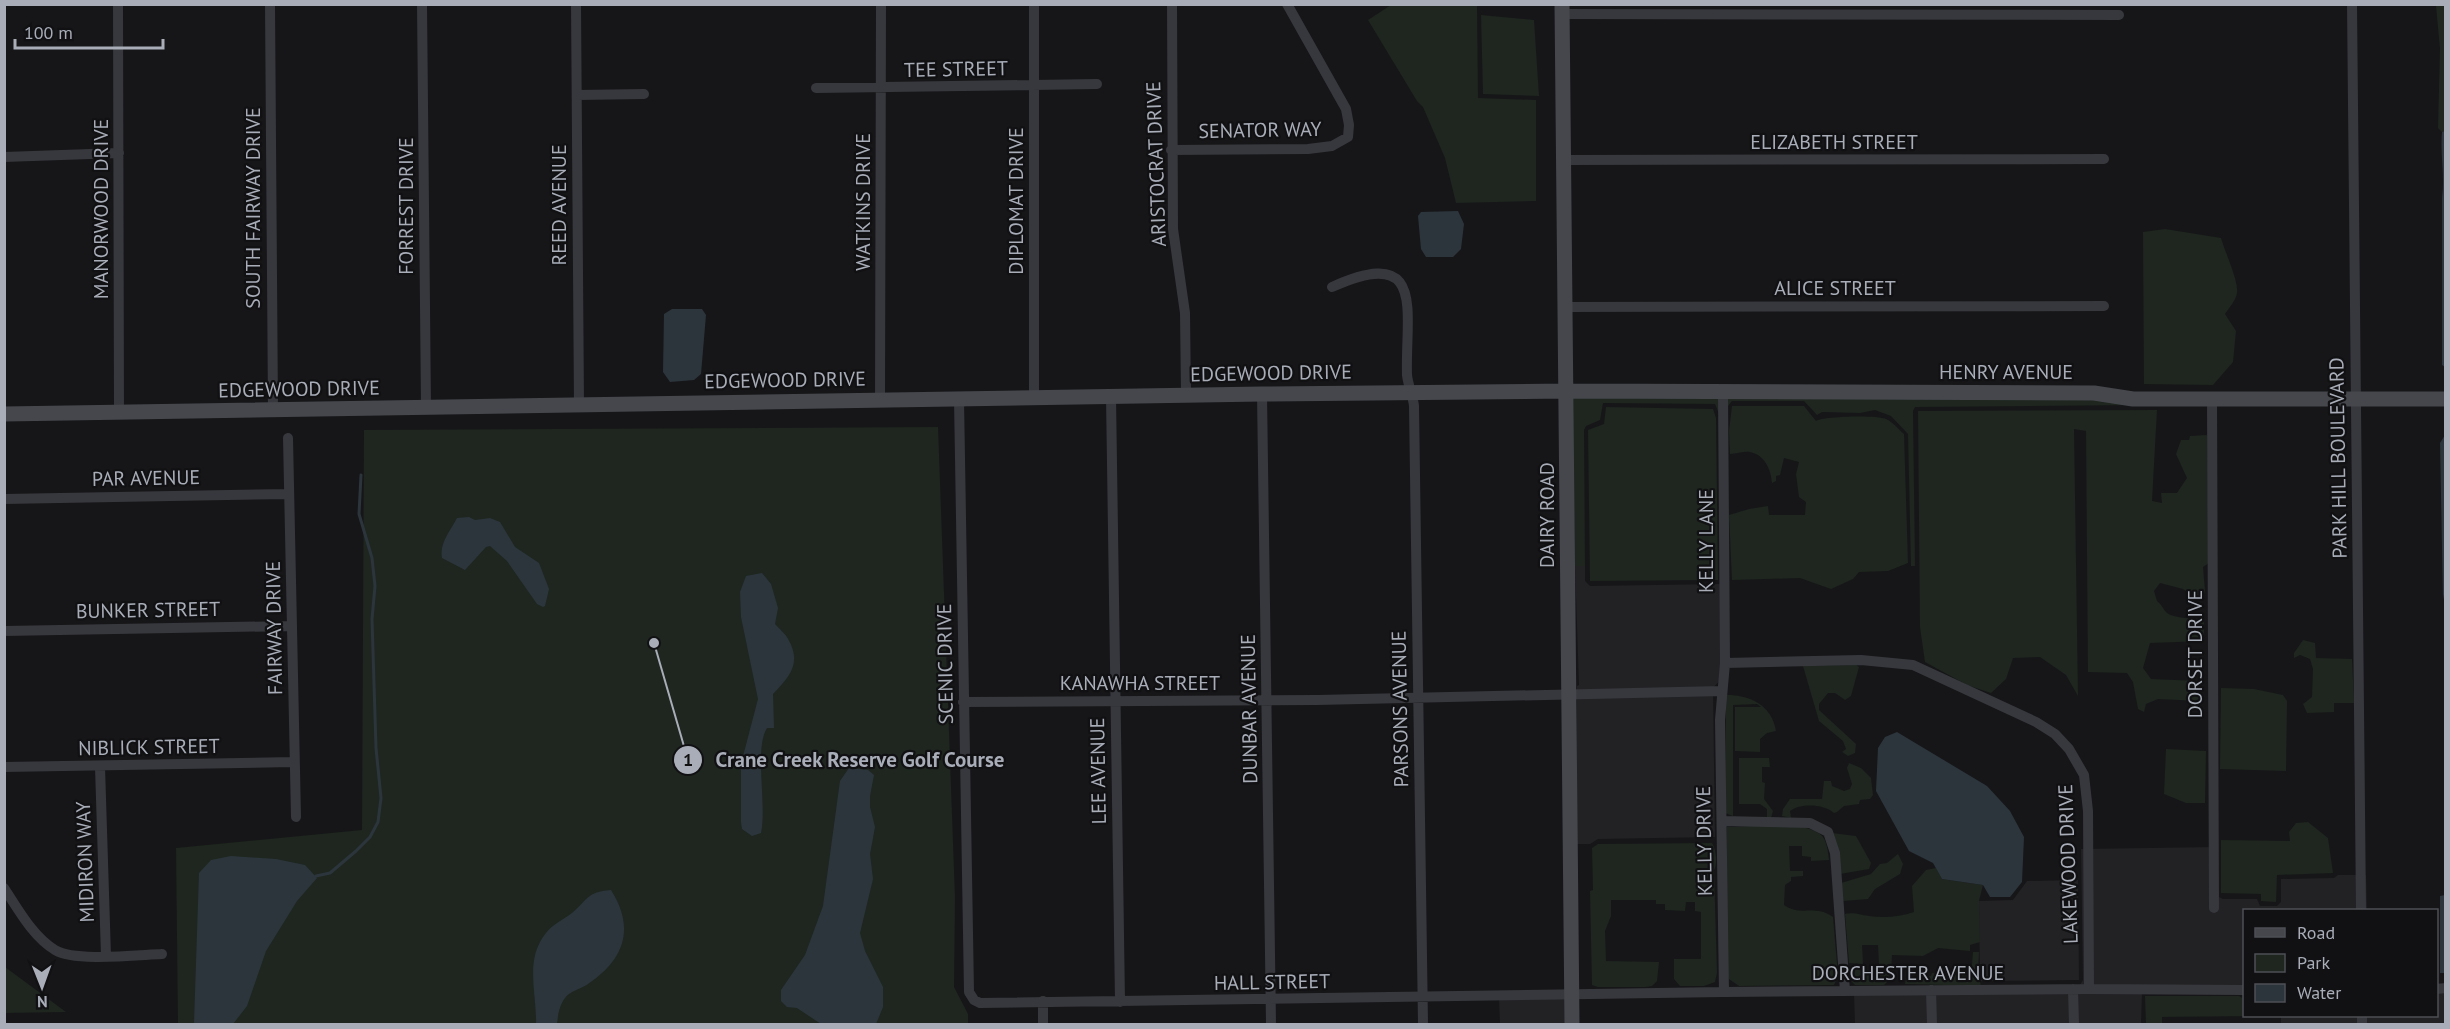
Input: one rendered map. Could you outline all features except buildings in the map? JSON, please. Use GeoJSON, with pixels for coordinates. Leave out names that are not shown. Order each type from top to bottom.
{"type":"FeatureCollection","features":[{"type":"Feature","properties":{"kind":"street","name":"MANORWOOD DRIVE"},"geometry":{"type":"LineString","coordinates":[[118,4],[119,413]]}},
{"type":"Feature","properties":{"kind":"street","name":"SOUTH FAIRWAY DRIVE"},"geometry":{"type":"LineString","coordinates":[[270,4],[273,411]]}},
{"type":"Feature","properties":{"kind":"street","name":"FORREST DRIVE"},"geometry":{"type":"LineString","coordinates":[[422,4],[426,407]]}},
{"type":"Feature","properties":{"kind":"street","name":"REED AVENUE"},"geometry":{"type":"LineString","coordinates":[[576,4],[579,405]]}},
{"type":"Feature","properties":{"kind":"street","name":"WATKINS DRIVE"},"geometry":{"type":"LineString","coordinates":[[880,400],[881,4]]}},
{"type":"Feature","properties":{"kind":"street","name":"DIPLOMAT DRIVE"},"geometry":{"type":"LineString","coordinates":[[1034,4],[1034,397]]}},
{"type":"Feature","properties":{"kind":"street","name":"ARISTOCRAT DRIVE"},"geometry":{"type":"LineString","coordinates":[[1172,4],[1173,229],[1185,313],[1186,394]]}},
{"type":"Feature","properties":{"kind":"street","name":"SENATOR WAY"},"geometry":{"type":"LineString","coordinates":[[1171,150],[1308,149],[1332,146],[1348,137],[1349,125],[1346,109],[1287,4]]}},
{"type":"Feature","properties":{"kind":"street","name":"PARK HILL BOULEVARD"},"geometry":{"type":"LineString","coordinates":[[2352,4],[2361,909]]}},
{"type":"Feature","properties":{"kind":"street"},"geometry":{"type":"LineString","coordinates":[[1562,9],[2119,15]]}},
{"type":"Feature","properties":{"kind":"street","name":"DAIRY ROAD"},"geometry":{"type":"LineString","coordinates":[[1562,9],[1572,1024]]}},
{"type":"Feature","properties":{"kind":"street","name":"TEE STREET"},"geometry":{"type":"LineString","coordinates":[[816,88],[1096,84]]}},
{"type":"Feature","properties":{"kind":"street"},"geometry":{"type":"LineString","coordinates":[[577,95],[644,94]]}},
{"type":"Feature","properties":{"kind":"street"},"geometry":{"type":"LineString","coordinates":[[4,157],[119,153]]}},
{"type":"Feature","properties":{"kind":"street","name":"ELIZABETH STREET"},"geometry":{"type":"LineString","coordinates":[[1564,160],[2104,159]]}},
{"type":"Feature","properties":{"kind":"street","name":"PARSONS AVENUE"},"geometry":{"type":"LineString","coordinates":[[1332,287],[1355,277],[1391,275],[1401,281],[1407,295],[1407,378],[1414,406],[1423,1024]]}},
{"type":"Feature","properties":{"kind":"street","name":"ALICE STREET"},"geometry":{"type":"LineString","coordinates":[[1566,307],[2104,306]]}},
{"type":"Feature","properties":{"kind":"street","name":"EDGEWOOD DRIVE"},"geometry":{"type":"LineString","coordinates":[[4,414],[1186,394],[1567,391]]}},
{"type":"Feature","properties":{"kind":"street","name":"HENRY AVENUE"},"geometry":{"type":"LineString","coordinates":[[1567,391],[2094,393],[2133,399],[2445,399]]}},
{"type":"Feature","properties":{"kind":"street","name":"KELLY LANE"},"geometry":{"type":"LineString","coordinates":[[1722,691],[1725,663],[1724,392]]}},
{"type":"Feature","properties":{"kind":"street","name":"DUNBAR AVENUE"},"geometry":{"type":"LineString","coordinates":[[1262,394],[1271,1024]]}},
{"type":"Feature","properties":{"kind":"street","name":"LEE AVENUE"},"geometry":{"type":"LineString","coordinates":[[1111,396],[1120,1002]]}},
{"type":"Feature","properties":{"kind":"street","name":"SCENIC DRIVE"},"geometry":{"type":"LineString","coordinates":[[959,399],[969,992],[974,1000]]}},
{"type":"Feature","properties":{"kind":"street","name":"DORSET DRIVE"},"geometry":{"type":"LineString","coordinates":[[2212,399],[2214,908]]}},
{"type":"Feature","properties":{"kind":"street","name":"FAIRWAY DRIVE"},"geometry":{"type":"LineString","coordinates":[[288,438],[296,817]]}},
{"type":"Feature","properties":{"kind":"street","name":"PAR AVENUE"},"geometry":{"type":"LineString","coordinates":[[4,499],[289,494]]}},
{"type":"Feature","properties":{"kind":"street","name":"BUNKER STREET"},"geometry":{"type":"LineString","coordinates":[[4,631],[291,626]]}},
{"type":"Feature","properties":{"kind":"street","name":"LAKEWOOD DRIVE"},"geometry":{"type":"LineString","coordinates":[[1725,663],[1861,660],[1913,665],[2036,722],[2055,734],[2069,749],[2084,775],[2088,811],[2089,989]]}},
{"type":"Feature","properties":{"kind":"street","name":"KANAWHA STREET"},"geometry":{"type":"LineString","coordinates":[[963,702],[1569,696],[1722,691]]}},
{"type":"Feature","properties":{"kind":"street","name":"KELLY DRIVE"},"geometry":{"type":"LineString","coordinates":[[1722,691],[1720,720],[1724,992]]}},
{"type":"Feature","properties":{"kind":"street","name":"NIBLICK STREET"},"geometry":{"type":"LineString","coordinates":[[4,767],[294,762]]}},
{"type":"Feature","properties":{"kind":"street","name":"MIDIRON WAY"},"geometry":{"type":"LineString","coordinates":[[100,767],[106,956]]}},
{"type":"Feature","properties":{"kind":"street"},"geometry":{"type":"LineString","coordinates":[[1722,821],[1810,823],[1828,832],[1835,854],[1845,991]]}},
{"type":"Feature","properties":{"kind":"street"},"geometry":{"type":"LineString","coordinates":[[6,893],[41,940],[57,951],[72,955],[106,956],[162,954]]}},
{"type":"Feature","properties":{"kind":"street"},"geometry":{"type":"LineString","coordinates":[[2073,989],[2074,1024]]}},
{"type":"Feature","properties":{"kind":"street","name":"DORCHESTER AVENUE"},"geometry":{"type":"LineString","coordinates":[[1572,994],[2073,989],[2243,990]]}},
{"type":"Feature","properties":{"kind":"street"},"geometry":{"type":"LineString","coordinates":[[1931,990],[1932,1024]]}},
{"type":"Feature","properties":{"kind":"street","name":"HALL STREET"},"geometry":{"type":"LineString","coordinates":[[974,1000],[980,1003],[1120,1002],[1572,994]]}},
{"type":"Feature","properties":{"kind":"street"},"geometry":{"type":"LineString","coordinates":[[1043,1001],[1043,1024]]}},
{"type":"Feature","properties":{"kind":"shaded area"},"geometry":{"type":"Polygon","coordinates":[[[1575,566],[1585,566],[1585,581],[1590,586],[1721,584],[1723,677],[1713,688],[1715,837],[1598,839],[1590,844],[1576,844],[1577,686],[1579,685],[1575,566]]]}},
{"type":"Feature","properties":{"kind":"shaded area"},"geometry":{"type":"Polygon","coordinates":[[[2217,847],[2219,897],[2257,899],[2260,906],[2277,906],[2281,902],[2281,879],[2366,875],[2367,909],[2243,909],[2243,993],[2142,993],[2141,1024],[1855,1024],[1854,993],[2080,985],[2083,980],[2081,849],[2217,847]]]}},
{"type":"Feature","properties":{"kind":"shaded area"},"geometry":{"type":"Polygon","coordinates":[[[2078,880],[2079,980],[1980,981],[1979,901],[2013,900],[2027,881],[2078,880]]]}},
{"type":"Feature","properties":{"kind":"shaded area"},"geometry":{"type":"Polygon","coordinates":[[[2438,986],[2445,986],[2445,1024],[2281,1024],[2281,1017],[2438,1017],[2438,986]]]}},
{"type":"Feature","properties":{"kind":"shaded area"},"geometry":{"type":"Polygon","coordinates":[[[1567,996],[1567,1024],[1500,1024],[1499,998],[1567,996]]]}},
{"type":"Feature","properties":{"kind":"green space"},"geometry":{"type":"Polygon","coordinates":[[[1391,5],[1477,5],[1478,98],[1536,100],[1536,201],[1456,203],[1445,158],[1423,107],[1417,101],[1368,20],[1391,5]]]}},
{"type":"Feature","properties":{"kind":"green space"},"geometry":{"type":"Polygon","coordinates":[[[2436,5],[2446,5],[2446,131],[2442,132],[2438,128],[2440,49],[2436,5]]]}},
{"type":"Feature","properties":{"kind":"green space"},"geometry":{"type":"Polygon","coordinates":[[[1481,15],[1534,20],[1539,96],[1483,94],[1481,15]]]}},
{"type":"Feature","properties":{"kind":"green space"},"geometry":{"type":"Polygon","coordinates":[[[2165,229],[2221,238],[2234,274],[2237,293],[2225,314],[2236,331],[2233,362],[2213,385],[2144,384],[2143,232],[2165,229]]]}},
{"type":"Feature","properties":{"kind":"green space"},"geometry":{"type":"Polygon","coordinates":[[[1572,397],[2094,398],[2140,405],[1915,407],[1913,411],[1915,566],[1911,566],[1908,434],[1891,416],[1875,410],[1860,413],[1822,412],[1817,415],[1804,401],[1732,401],[1720,416],[1715,404],[1603,403],[1600,420],[1586,426],[1584,430],[1585,566],[1575,566],[1572,397]]]}},
{"type":"Feature","properties":{"kind":"green space"},"geometry":{"type":"Polygon","coordinates":[[[1732,406],[1804,406],[1816,421],[1839,417],[1873,417],[1886,419],[1893,424],[1904,434],[1908,563],[1888,571],[1859,572],[1853,579],[1831,589],[1800,578],[1732,580],[1729,515],[1768,506],[1769,515],[1805,515],[1806,502],[1799,497],[1796,474],[1799,462],[1784,458],[1780,475],[1776,476],[1776,481],[1772,483],[1769,468],[1760,456],[1748,452],[1730,454],[1729,431],[1732,406]]]}},
{"type":"Feature","properties":{"kind":"green space"},"geometry":{"type":"Polygon","coordinates":[[[1606,407],[1713,409],[1716,418],[1718,580],[1590,581],[1588,430],[1604,424],[1606,407]]]}},
{"type":"Feature","properties":{"kind":"green space"},"geometry":{"type":"Polygon","coordinates":[[[2157,410],[2152,501],[2162,503],[2161,493],[2177,493],[2187,478],[2176,454],[2181,440],[2189,440],[2190,436],[2207,435],[2209,563],[2203,567],[2205,591],[2202,601],[2183,589],[2160,583],[2154,591],[2157,601],[2170,615],[2204,620],[2204,641],[2150,643],[2143,668],[2151,679],[2199,681],[2199,701],[2158,699],[2146,704],[2144,712],[2138,709],[2133,682],[2127,673],[2088,672],[2086,431],[2074,429],[2078,696],[2066,675],[2040,657],[2013,658],[2006,679],[1991,693],[1967,685],[1925,662],[1920,627],[1918,411],[2157,410]]]}},
{"type":"Feature","properties":{"kind":"green space"},"geometry":{"type":"Polygon","coordinates":[[[938,427],[955,898],[954,987],[968,1014],[968,1024],[178,1024],[176,848],[362,830],[364,430],[938,427]]]}},
{"type":"Feature","properties":{"kind":"green space"},"geometry":{"type":"Polygon","coordinates":[[[2303,640],[2315,643],[2316,658],[2352,659],[2354,703],[2334,703],[2334,712],[2307,713],[2303,704],[2312,697],[2313,669],[2310,659],[2300,655],[2294,658],[2294,653],[2303,640]]]}},
{"type":"Feature","properties":{"kind":"green space"},"geometry":{"type":"Polygon","coordinates":[[[1856,665],[1859,667],[1851,696],[1845,700],[1835,693],[1828,693],[1819,704],[1819,710],[1856,744],[1855,753],[1848,756],[1842,752],[1846,749],[1843,741],[1819,721],[1803,666],[1856,665]]]}},
{"type":"Feature","properties":{"kind":"green space"},"geometry":{"type":"Polygon","coordinates":[[[2221,688],[2254,689],[2283,695],[2287,701],[2286,771],[2220,769],[2221,688]]]}},
{"type":"Feature","properties":{"kind":"green space"},"geometry":{"type":"Polygon","coordinates":[[[1726,695],[1735,695],[1759,703],[1770,714],[1776,731],[1767,733],[1760,739],[1760,752],[1735,751],[1735,707],[1761,707],[1757,704],[1733,705],[1733,816],[1725,813],[1726,695]]]}},
{"type":"Feature","properties":{"kind":"green space"},"geometry":{"type":"Polygon","coordinates":[[[2166,749],[2206,751],[2205,803],[2186,803],[2164,794],[2166,749]]]}},
{"type":"Feature","properties":{"kind":"green space"},"geometry":{"type":"Polygon","coordinates":[[[1739,758],[1769,758],[1770,767],[1762,767],[1762,782],[1765,783],[1764,799],[1773,811],[1771,818],[1767,818],[1767,809],[1760,804],[1739,804],[1739,758]]]}},
{"type":"Feature","properties":{"kind":"green space"},"geometry":{"type":"Polygon","coordinates":[[[1849,763],[1861,768],[1871,778],[1873,795],[1870,799],[1860,800],[1859,804],[1844,806],[1834,813],[1819,806],[1806,806],[1790,811],[1791,818],[1782,816],[1783,809],[1790,799],[1822,799],[1824,781],[1831,781],[1832,786],[1844,791],[1850,789],[1852,784],[1847,768],[1849,763]]]}},
{"type":"Feature","properties":{"kind":"green space"},"geometry":{"type":"Polygon","coordinates":[[[2308,822],[2328,838],[2333,873],[2277,875],[2276,902],[2261,901],[2261,894],[2221,893],[2221,840],[2290,841],[2289,832],[2296,823],[2308,822]]]}},
{"type":"Feature","properties":{"kind":"green space"},"geometry":{"type":"Polygon","coordinates":[[[1727,827],[1801,827],[1822,836],[1827,846],[1829,860],[1811,861],[1811,857],[1802,856],[1802,846],[1789,846],[1790,871],[1803,871],[1803,876],[1791,877],[1791,881],[1785,885],[1784,905],[1796,910],[1820,911],[1833,917],[1838,976],[1834,985],[1739,986],[1729,979],[1727,973],[1727,827]]]}},
{"type":"Feature","properties":{"kind":"green space"},"geometry":{"type":"Polygon","coordinates":[[[1832,833],[1856,836],[1871,863],[1869,869],[1840,874],[1832,833]]]}},
{"type":"Feature","properties":{"kind":"green space"},"geometry":{"type":"Polygon","coordinates":[[[1712,843],[1716,860],[1714,870],[1717,973],[1715,982],[1704,986],[1680,986],[1674,979],[1674,959],[1701,959],[1701,912],[1695,911],[1695,902],[1686,902],[1685,911],[1665,910],[1665,904],[1656,904],[1656,900],[1611,900],[1611,916],[1605,931],[1606,961],[1659,962],[1657,981],[1652,986],[1646,987],[1592,985],[1590,891],[1593,890],[1592,848],[1598,844],[1712,843]]]}},
{"type":"Feature","properties":{"kind":"green space"},"geometry":{"type":"Polygon","coordinates":[[[1898,854],[1903,864],[1900,874],[1875,889],[1868,899],[1843,901],[1841,883],[1871,874],[1880,864],[1887,863],[1898,854]]]}},
{"type":"Feature","properties":{"kind":"green space"},"geometry":{"type":"Polygon","coordinates":[[[1936,868],[1942,879],[1983,885],[1979,901],[1980,942],[1970,945],[1970,951],[1938,948],[1923,956],[1892,955],[1890,975],[1884,985],[1855,985],[1850,980],[1850,968],[1870,970],[1879,965],[1878,945],[1862,945],[1863,964],[1849,963],[1845,914],[1886,917],[1914,912],[1912,886],[1926,870],[1936,868]]]}},
{"type":"Feature","properties":{"kind":"green space"},"geometry":{"type":"Polygon","coordinates":[[[1973,952],[1979,952],[1978,973],[1981,986],[1905,984],[1906,979],[1931,976],[1932,973],[1971,976],[1973,952]]]}},
{"type":"Feature","properties":{"kind":"green space"},"geometry":{"type":"Polygon","coordinates":[[[5,967],[66,1012],[5,1013],[5,967]]]}},
{"type":"Feature","properties":{"kind":"green space"},"geometry":{"type":"Polygon","coordinates":[[[2145,996],[2239,996],[2243,998],[2243,1016],[2162,1017],[2162,1024],[2146,1024],[2145,996]]]}},
{"type":"Feature","properties":{"kind":"water"},"geometry":{"type":"Polygon","coordinates":[[[2446,131],[2445,367],[2442,365],[2442,132],[2446,131]]]}},
{"type":"Feature","properties":{"kind":"water"},"geometry":{"type":"Polygon","coordinates":[[[1458,211],[1464,224],[1461,249],[1453,257],[1426,257],[1421,249],[1418,216],[1421,212],[1458,211]]]}},
{"type":"Feature","properties":{"kind":"water"},"geometry":{"type":"Polygon","coordinates":[[[672,309],[702,309],[706,315],[701,374],[694,380],[670,382],[663,372],[664,314],[672,309]]]}},
{"type":"Feature","properties":{"kind":"water"},"geometry":{"type":"Polygon","coordinates":[[[2445,435],[2446,583],[2443,600],[2440,443],[2445,435]]]}},
{"type":"Feature","properties":{"kind":"water"},"geometry":{"type":"Polygon","coordinates":[[[469,517],[475,520],[490,518],[500,522],[515,547],[539,563],[549,589],[545,606],[537,604],[507,561],[490,546],[486,547],[465,570],[442,558],[442,547],[457,518],[469,517]]]}},
{"type":"Feature","properties":{"kind":"water"},"geometry":{"type":"Polygon","coordinates":[[[762,573],[771,584],[778,608],[775,624],[788,639],[794,662],[789,675],[773,694],[774,728],[767,728],[761,749],[763,808],[761,833],[752,836],[742,829],[741,764],[758,699],[741,617],[740,592],[746,576],[762,573]]]}},
{"type":"Feature","properties":{"kind":"water"},"geometry":{"type":"Polygon","coordinates":[[[1897,732],[1987,786],[2010,811],[2024,837],[2022,882],[2010,897],[1990,897],[1983,885],[1942,879],[1933,863],[1909,851],[1876,791],[1878,748],[1885,737],[1897,732]]]}},
{"type":"Feature","properties":{"kind":"water"},"geometry":{"type":"Polygon","coordinates":[[[849,768],[868,770],[874,775],[870,796],[875,827],[870,854],[873,879],[860,933],[865,951],[883,987],[883,1007],[876,1024],[821,1024],[797,1008],[787,1007],[781,1001],[781,990],[805,955],[823,906],[840,781],[849,768]]]}},
{"type":"Feature","properties":{"kind":"water"},"geometry":{"type":"Polygon","coordinates":[[[231,856],[276,859],[305,865],[317,878],[297,901],[266,951],[247,1006],[233,1024],[194,1024],[199,873],[211,860],[231,856]]]}},
{"type":"Feature","properties":{"kind":"water"},"geometry":{"type":"Polygon","coordinates":[[[611,890],[623,917],[624,930],[618,953],[601,974],[565,998],[560,1007],[557,1024],[536,1024],[533,965],[539,943],[549,930],[592,894],[611,890]]]}},
{"type":"Feature","properties":{"kind":"water"},"geometry":{"type":"Polygon","coordinates":[[[2445,895],[2445,973],[2440,973],[2440,896],[2445,895]]]}},
{"type":"Feature","properties":{"kind":"waterway"},"geometry":{"type":"LineString","coordinates":[[316,876],[330,873],[370,837],[378,822],[381,798],[376,748],[372,619],[375,586],[372,558],[359,514],[361,475]]}},
{"type":"Feature","properties":{"kind":"place","name":"Crane Creek Reserve Golf Course"},"geometry":{"type":"Point","coordinates":[654,643]}}]}
